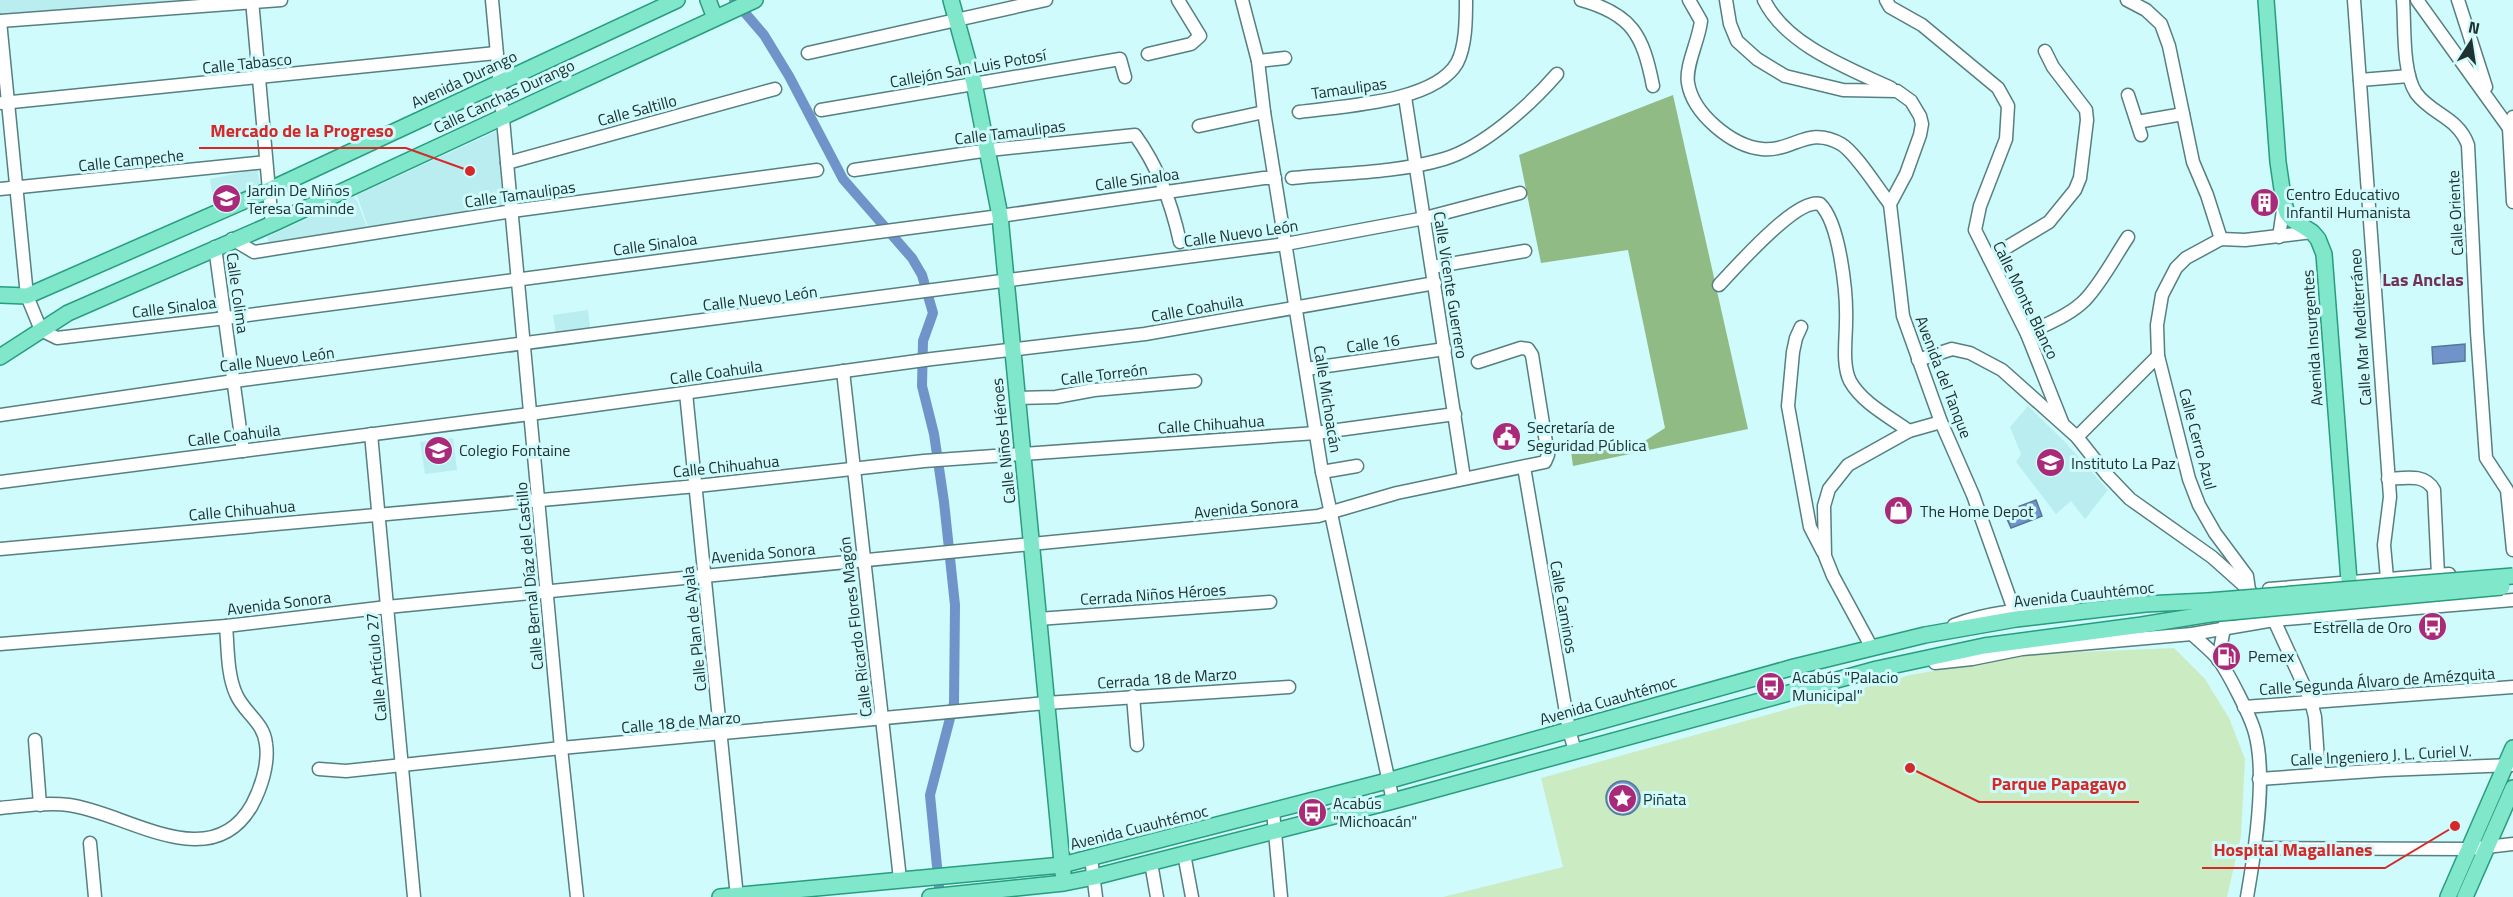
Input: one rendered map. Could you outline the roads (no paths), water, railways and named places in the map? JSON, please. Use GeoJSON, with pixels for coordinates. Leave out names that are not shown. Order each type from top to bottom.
{"type":"FeatureCollection","features":[{"type":"Feature","properties":{"kind":"main road","name":"Avenida Durango"},"geometry":{"type":"LineString","coordinates":[[0,295],[27,296],[268,190],[677,0]]}},
{"type":"Feature","properties":{"kind":"main road"},"geometry":{"type":"LineString","coordinates":[[708,0],[715,18]]}},
{"type":"Feature","properties":{"kind":"main road","name":"Calle Canchas Durango"},"geometry":{"type":"LineString","coordinates":[[41,330],[68,313],[232,239],[272,224],[754,0]]}},
{"type":"Feature","properties":{"kind":"main road","name":"Calle Niños Héroes"},"geometry":{"type":"LineString","coordinates":[[951,0],[974,83],[989,150],[1000,216],[1064,883]]}},
{"type":"Feature","properties":{"kind":"main road","name":"Avenida Insurgentes"},"geometry":{"type":"LineString","coordinates":[[2266,0],[2278,162],[2284,203],[2287,213],[2293,220],[2312,232],[2324,254],[2349,581]]}},
{"type":"Feature","properties":{"kind":"main road"},"geometry":{"type":"LineString","coordinates":[[0,357],[41,330]]}},
{"type":"Feature","properties":{"kind":"main road","name":"Avenida Cuauhtémoc"},"geometry":{"type":"LineString","coordinates":[[930,897],[972,895],[1094,877],[1393,801],[1877,669],[1984,646],[2142,625],[2209,607],[2513,576]]}},
{"type":"Feature","properties":{"kind":"main road","name":"Avenida Cuauhtémoc"},"geometry":{"type":"LineString","coordinates":[[720,897],[1062,865],[1387,781],[1794,667],[1925,635],[2028,618],[2145,604],[2209,607],[2513,586]]}},
{"type":"Feature","properties":{"kind":"main road"},"geometry":{"type":"LineString","coordinates":[[2448,897],[2509,765],[2513,748]]}},
{"type":"Feature","properties":{"kind":"main road"},"geometry":{"type":"LineString","coordinates":[[2465,897],[2513,788]]}},
{"type":"Feature","properties":{"kind":"street"},"geometry":{"type":"LineString","coordinates":[[41,330],[27,296],[4,102],[0,21],[281,0]]}},
{"type":"Feature","properties":{"kind":"street","name":"Calle Bernal Díaz del Castillo"},"geometry":{"type":"LineString","coordinates":[[492,0],[561,748],[577,897]]}},
{"type":"Feature","properties":{"kind":"street"},"geometry":{"type":"LineString","coordinates":[[808,53],[1046,0]]}},
{"type":"Feature","properties":{"kind":"street"},"geometry":{"type":"LineString","coordinates":[[1148,54],[1198,41],[1200,36],[1178,0]]}},
{"type":"Feature","properties":{"kind":"street","name":"Calle Michoacán"},"geometry":{"type":"LineString","coordinates":[[1242,0],[1258,62],[1322,472],[1393,801]]}},
{"type":"Feature","properties":{"kind":"street"},"geometry":{"type":"LineString","coordinates":[[1405,97],[1428,87],[1452,71],[1462,48],[1466,0]]}},
{"type":"Feature","properties":{"kind":"street"},"geometry":{"type":"LineString","coordinates":[[1581,0],[1604,7],[1617,14],[1639,37],[1647,58],[1653,86]]}},
{"type":"Feature","properties":{"kind":"street"},"geometry":{"type":"LineString","coordinates":[[1689,0],[1701,21],[1688,84],[1708,121],[1728,136],[1762,149],[1784,146],[1799,139],[1815,136],[1836,142],[1851,152],[1890,204],[1906,174],[1922,124],[1916,107],[1897,91],[1827,58],[1783,27],[1770,12],[1764,0]]}},
{"type":"Feature","properties":{"kind":"street"},"geometry":{"type":"LineString","coordinates":[[1726,0],[1730,24],[1737,41],[1757,59],[1785,76],[1843,90],[1897,91]]}},
{"type":"Feature","properties":{"kind":"street","name":"Calle Monte Blanco"},"geometry":{"type":"LineString","coordinates":[[1886,0],[1890,7],[1922,26],[2005,96],[2009,115],[2006,139],[1980,206],[1975,230],[2027,334],[2062,422],[2077,436],[2107,475],[2130,499],[2212,556],[2249,591]]}},
{"type":"Feature","properties":{"kind":"street"},"geometry":{"type":"LineString","coordinates":[[2127,0],[2146,10],[2161,24],[2169,46],[2193,162],[2207,195],[2220,239],[2245,240],[2312,232]]}},
{"type":"Feature","properties":{"kind":"street","name":"Calle Mar Mediterráneo"},"geometry":{"type":"LineString","coordinates":[[2354,0],[2390,497],[2384,545],[2387,578]]}},
{"type":"Feature","properties":{"kind":"street","name":"Calle Oriente"},"geometry":{"type":"LineString","coordinates":[[2403,0],[2409,75],[2416,93],[2424,102],[2459,128],[2468,146],[2476,332],[2486,458],[2507,490],[2513,550]]}},
{"type":"Feature","properties":{"kind":"street"},"geometry":{"type":"LineString","coordinates":[[2417,0],[2488,97],[2511,122],[2513,202]]}},
{"type":"Feature","properties":{"kind":"street"},"geometry":{"type":"LineString","coordinates":[[2458,0],[2488,97]]}},
{"type":"Feature","properties":{"kind":"street"},"geometry":{"type":"LineString","coordinates":[[252,1],[272,224]]}},
{"type":"Feature","properties":{"kind":"street"},"geometry":{"type":"LineString","coordinates":[[1989,258],[2049,222],[2075,190],[2080,178],[2087,120],[2086,110],[2044,51]]}},
{"type":"Feature","properties":{"kind":"street","name":"Calle Tabasco"},"geometry":{"type":"LineString","coordinates":[[4,102],[259,79],[496,53]]}},
{"type":"Feature","properties":{"kind":"street"},"geometry":{"type":"LineString","coordinates":[[1258,62],[1285,58]]}},
{"type":"Feature","properties":{"kind":"street","name":"Callejón San Luis Potosí"},"geometry":{"type":"LineString","coordinates":[[821,110],[1120,59],[1125,77]]}},
{"type":"Feature","properties":{"kind":"street"},"geometry":{"type":"LineString","coordinates":[[1292,178],[1414,166],[1445,159],[1483,140],[1542,91],[1557,74]]}},
{"type":"Feature","properties":{"kind":"street"},"geometry":{"type":"LineString","coordinates":[[2360,80],[2409,75]]}},
{"type":"Feature","properties":{"kind":"street","name":"Calle Saltillo"},"geometry":{"type":"LineString","coordinates":[[507,163],[775,89]]}},
{"type":"Feature","properties":{"kind":"street"},"geometry":{"type":"LineString","coordinates":[[2128,95],[2141,135]]}},
{"type":"Feature","properties":{"kind":"street","name":"Tamaulipas"},"geometry":{"type":"LineString","coordinates":[[1299,112],[1405,97]]}},
{"type":"Feature","properties":{"kind":"street","name":"Calle Vicente Guerrero"},"geometry":{"type":"LineString","coordinates":[[1405,97],[1464,478]]}},
{"type":"Feature","properties":{"kind":"street"},"geometry":{"type":"LineString","coordinates":[[1199,126],[1264,112]]}},
{"type":"Feature","properties":{"kind":"street"},"geometry":{"type":"LineString","coordinates":[[2137,122],[2183,114]]}},
{"type":"Feature","properties":{"kind":"street","name":"Calle Tamaulipas"},"geometry":{"type":"LineString","coordinates":[[854,170],[989,150],[1134,135],[1164,191]]}},
{"type":"Feature","properties":{"kind":"street","name":"Calle Campeche"},"geometry":{"type":"LineString","coordinates":[[0,189],[266,162]]}},
{"type":"Feature","properties":{"kind":"street","name":"Calle Tamaulipas"},"geometry":{"type":"LineString","coordinates":[[232,239],[254,252],[512,211],[817,170]]}},
{"type":"Feature","properties":{"kind":"street","name":"Calle Sinaloa"},"geometry":{"type":"LineString","coordinates":[[41,330],[57,338],[226,318],[1275,178]]}},
{"type":"Feature","properties":{"kind":"street"},"geometry":{"type":"LineString","coordinates":[[1164,191],[1176,221],[1180,242]]}},
{"type":"Feature","properties":{"kind":"street","name":"Calle Nuevo León"},"geometry":{"type":"LineString","coordinates":[[0,415],[234,381],[912,295],[1006,280],[1286,244],[1425,218],[1520,193]]}},
{"type":"Feature","properties":{"kind":"street"},"geometry":{"type":"LineString","coordinates":[[1719,285],[1784,220],[1807,203],[1813,202],[1825,208],[1835,231],[1846,306],[1846,367],[1849,380],[1858,392],[1909,431]]}},
{"type":"Feature","properties":{"kind":"street"},"geometry":{"type":"LineString","coordinates":[[2279,237],[2284,203]]}},
{"type":"Feature","properties":{"kind":"street","name":"Avenida del Tanque"},"geometry":{"type":"LineString","coordinates":[[1890,204],[1903,315],[1941,422],[1973,495],[2014,610]]}},
{"type":"Feature","properties":{"kind":"street"},"geometry":{"type":"LineString","coordinates":[[2027,334],[2069,312],[2084,301],[2097,286],[2128,237]]}},
{"type":"Feature","properties":{"kind":"street","name":"Calle Cerro Azul"},"geometry":{"type":"LineString","coordinates":[[2220,239],[2186,258],[2176,268],[2167,283],[2162,295],[2157,325],[2158,356],[2192,488],[2215,532],[2247,576],[2249,591],[2274,620],[2311,701],[2319,774]]}},
{"type":"Feature","properties":{"kind":"street","name":"Calle Colima"},"geometry":{"type":"LineString","coordinates":[[215,247],[243,451]]}},
{"type":"Feature","properties":{"kind":"street"},"geometry":{"type":"LineString","coordinates":[[1432,267],[1525,251]]}},
{"type":"Feature","properties":{"kind":"street","name":"Calle Coahuila"},"geometry":{"type":"LineString","coordinates":[[0,482],[530,414],[904,362],[1145,334],[1435,283]]}},
{"type":"Feature","properties":{"kind":"street"},"geometry":{"type":"LineString","coordinates":[[1802,327],[1796,338],[1793,352],[1788,406],[1810,527],[1833,576],[1872,648]]}},
{"type":"Feature","properties":{"kind":"street","name":"Avenida Sonora"},"geometry":{"type":"LineString","coordinates":[[0,644],[226,626],[387,607],[1318,516],[1464,478],[1545,462],[1548,455],[1532,355],[1528,350],[1521,348],[1478,362]]}},
{"type":"Feature","properties":{"kind":"street","name":"Calle 16"},"geometry":{"type":"LineString","coordinates":[[1306,369],[1445,349]]}},
{"type":"Feature","properties":{"kind":"street"},"geometry":{"type":"LineString","coordinates":[[1918,360],[1952,349],[1987,360],[2002,370],[2062,422]]}},
{"type":"Feature","properties":{"kind":"street"},"geometry":{"type":"LineString","coordinates":[[2077,436],[2158,356]]}},
{"type":"Feature","properties":{"kind":"street","name":"Calle Ricardo Flores Magón"},"geometry":{"type":"LineString","coordinates":[[843,371],[900,879]]}},
{"type":"Feature","properties":{"kind":"street","name":"Calle Torreón"},"geometry":{"type":"LineString","coordinates":[[1017,398],[1056,397],[1094,390],[1196,381]]}},
{"type":"Feature","properties":{"kind":"street","name":"Calle Plan de Ayala"},"geometry":{"type":"LineString","coordinates":[[686,393],[737,896]]}},
{"type":"Feature","properties":{"kind":"street","name":"Calle Chihuahua"},"geometry":{"type":"LineString","coordinates":[[0,549],[697,486],[924,461],[1316,433],[1455,414]]}},
{"type":"Feature","properties":{"kind":"street"},"geometry":{"type":"LineString","coordinates":[[1825,556],[1824,506],[1836,476],[1848,465],[1909,431],[1941,422]]}},
{"type":"Feature","properties":{"kind":"street","name":"Calle Artículo 27"},"geometry":{"type":"LineString","coordinates":[[371,434],[414,897]]}},
{"type":"Feature","properties":{"kind":"street"},"geometry":{"type":"LineString","coordinates":[[1322,472],[1357,466]]}},
{"type":"Feature","properties":{"kind":"street","name":"Calle Caminos"},"geometry":{"type":"LineString","coordinates":[[1524,467],[1569,730],[1575,751]]}},
{"type":"Feature","properties":{"kind":"street"},"geometry":{"type":"LineString","coordinates":[[2388,479],[2422,478],[2430,483],[2434,490],[2438,575]]}},
{"type":"Feature","properties":{"kind":"street"},"geometry":{"type":"LineString","coordinates":[[1925,635],[1969,619],[2014,610],[2513,569]]}},
{"type":"Feature","properties":{"kind":"street"},"geometry":{"type":"LineString","coordinates":[[2218,660],[2223,628],[2232,606],[2249,591]]}},
{"type":"Feature","properties":{"kind":"street"},"geometry":{"type":"LineString","coordinates":[[1877,669],[1972,659],[2022,649],[2192,634],[2274,620],[2513,600]]}},
{"type":"Feature","properties":{"kind":"street","name":"Cerrada Niños Héroes"},"geometry":{"type":"LineString","coordinates":[[1038,619],[1270,602]]}},
{"type":"Feature","properties":{"kind":"street"},"geometry":{"type":"LineString","coordinates":[[0,808],[68,805],[91,810],[163,836],[185,838],[209,838],[232,829],[245,817],[257,796],[266,764],[266,743],[258,723],[236,695],[232,683],[226,626]]}},
{"type":"Feature","properties":{"kind":"street"},"geometry":{"type":"LineString","coordinates":[[2192,634],[2218,660],[2244,707],[2259,748],[2255,848],[2247,897]]}},
{"type":"Feature","properties":{"kind":"street","name":"Cerrada 18 de Marzo"},"geometry":{"type":"LineString","coordinates":[[1046,703],[1289,687]]}},
{"type":"Feature","properties":{"kind":"street","name":"Calle Segunda Álvaro de Amézquita"},"geometry":{"type":"LineString","coordinates":[[2244,707],[2513,687]]}},
{"type":"Feature","properties":{"kind":"street"},"geometry":{"type":"LineString","coordinates":[[1133,696],[1137,745]]}},
{"type":"Feature","properties":{"kind":"street","name":"Calle 18 de Marzo"},"geometry":{"type":"LineString","coordinates":[[319,769],[346,771],[402,766],[561,748],[722,735],[1046,703]]}},
{"type":"Feature","properties":{"kind":"street"},"geometry":{"type":"LineString","coordinates":[[35,740],[40,805]]}},
{"type":"Feature","properties":{"kind":"street","name":"Calle Ingeniero J. L. Curiel V."},"geometry":{"type":"LineString","coordinates":[[2259,779],[2509,765]]}},
{"type":"Feature","properties":{"kind":"street"},"geometry":{"type":"LineString","coordinates":[[1273,811],[1273,832],[1281,897]]}},
{"type":"Feature","properties":{"kind":"street"},"geometry":{"type":"LineString","coordinates":[[90,843],[95,897]]}},
{"type":"Feature","properties":{"kind":"street"},"geometry":{"type":"LineString","coordinates":[[2255,848],[2486,849],[2513,844]]}},
{"type":"Feature","properties":{"kind":"street"},"geometry":{"type":"LineString","coordinates":[[1184,854],[1192,897]]}},
{"type":"Feature","properties":{"kind":"street"},"geometry":{"type":"LineString","coordinates":[[1091,858],[1096,897]]}},
{"type":"Feature","properties":{"kind":"street"},"geometry":{"type":"LineString","coordinates":[[1151,863],[1157,897]]}},
{"type":"Feature","properties":{"kind":"water"},"geometry":{"type":"Polygon","coordinates":[[[2465,344],[2465,361],[2433,364],[2432,347],[2465,344]]]}},
{"type":"Feature","properties":{"kind":"water"},"geometry":{"type":"Polygon","coordinates":[[[2036,500],[2042,516],[2011,528],[2004,512],[2036,500]]]}},
{"type":"Feature","properties":{"kind":"water"},"geometry":{"type":"Polygon","coordinates":[[[1623,781],[1635,786],[1640,798],[1635,810],[1623,815],[1611,810],[1606,798],[1611,786],[1623,781]]]}},
{"type":"Feature","properties":{"kind":"waterway"},"geometry":{"type":"LineString","coordinates":[[734,0],[764,35],[789,76],[843,179],[912,258],[922,275],[933,313],[923,341],[922,386],[934,434],[955,605],[954,703],[930,795],[940,897]]}},
{"type":"Feature","properties":{"kind":"place","name":"Mercado de la Progreso"},"geometry":{"type":"Point","coordinates":[470,171]}},
{"type":"Feature","properties":{"kind":"place","name":"Jardin De Niños Teresa Gaminde"},"geometry":{"type":"Point","coordinates":[226,199]}},
{"type":"Feature","properties":{"kind":"place","name":"Centro Educativo Infantil Humanista"},"geometry":{"type":"Point","coordinates":[2265,203]}},
{"type":"Feature","properties":{"kind":"place","name":"Secretaría de Seguridad Pública"},"geometry":{"type":"Point","coordinates":[1506,436]}},
{"type":"Feature","properties":{"kind":"place","name":"Colegio Fontaine"},"geometry":{"type":"Point","coordinates":[438,450]}},
{"type":"Feature","properties":{"kind":"place","name":"Instituto La Paz"},"geometry":{"type":"Point","coordinates":[2050,463]}},
{"type":"Feature","properties":{"kind":"place","name":"The Home Depot"},"geometry":{"type":"Point","coordinates":[1899,511]}},
{"type":"Feature","properties":{"kind":"place","name":"Estrella de Oro"},"geometry":{"type":"Point","coordinates":[2433,627]}},
{"type":"Feature","properties":{"kind":"place","name":"Pemex"},"geometry":{"type":"Point","coordinates":[2227,656]}},
{"type":"Feature","properties":{"kind":"place","name":"Acabús \"Palacio Municipal\""},"geometry":{"type":"Point","coordinates":[1771,686]}},
{"type":"Feature","properties":{"kind":"place","name":"Parque Papagayo"},"geometry":{"type":"Point","coordinates":[1910,768]}},
{"type":"Feature","properties":{"kind":"place","name":"Piñata"},"geometry":{"type":"Point","coordinates":[1622,799]}},
{"type":"Feature","properties":{"kind":"place","name":"Acabús \"Michoacán\""},"geometry":{"type":"Point","coordinates":[1312,812]}},
{"type":"Feature","properties":{"kind":"place","name":"Hospital Magallanes"},"geometry":{"type":"Point","coordinates":[2455,826]}},
{"type":"Feature","properties":{"kind":"district","name":"Las Anclas"},"geometry":{"type":"Point","coordinates":[2423,279]}}]}
